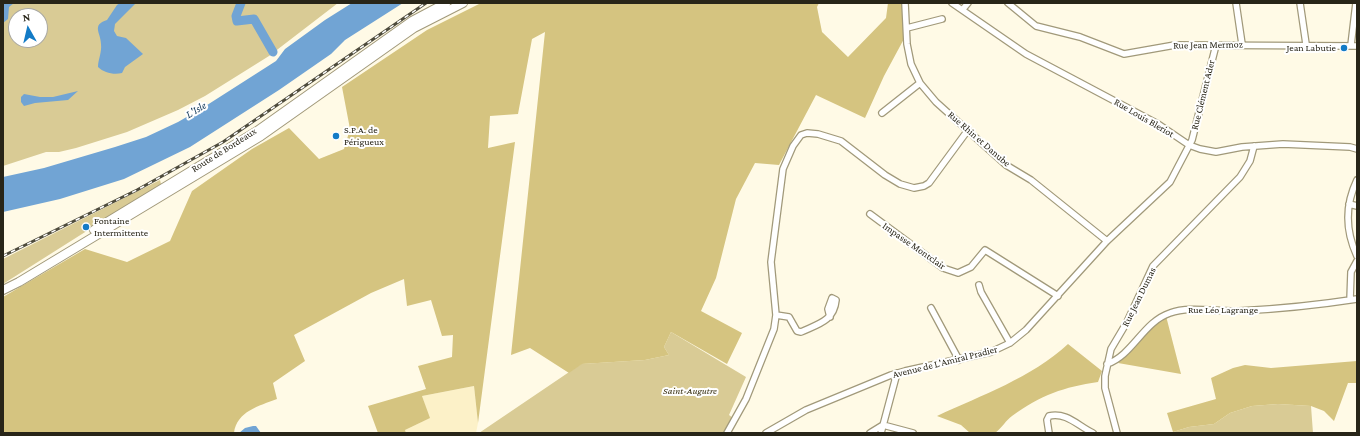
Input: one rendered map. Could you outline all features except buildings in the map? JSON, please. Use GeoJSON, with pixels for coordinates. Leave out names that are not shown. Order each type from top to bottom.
{"type":"FeatureCollection","features":[{"type":"Feature","properties":{"kind":"main road","name":"Route de Bordeaux"},"geometry":{"type":"LineString","coordinates":[[3,289],[99,227],[256,131],[412,21],[442,7],[463,3]]}},
{"type":"Feature","properties":{"kind":"street","name":"Rue Rhin et Danube"},"geometry":{"type":"LineString","coordinates":[[905,3],[907,44],[911,64],[920,83],[936,102],[1006,165],[1031,180],[1107,241]]}},
{"type":"Feature","properties":{"kind":"street","name":"Rue Louis Bleriot"},"geometry":{"type":"LineString","coordinates":[[952,3],[963,9],[1026,54],[1158,124],[1189,145],[1208,152],[1282,144],[1350,147],[1357,149]]}},
{"type":"Feature","properties":{"kind":"street"},"geometry":{"type":"LineString","coordinates":[[963,9],[968,3]]}},
{"type":"Feature","properties":{"kind":"street","name":"Rue Jean Mermoz"},"geometry":{"type":"LineString","coordinates":[[1008,3],[1036,26],[1080,37],[1124,54],[1176,45],[1306,44],[1354,46]]}},
{"type":"Feature","properties":{"kind":"street"},"geometry":{"type":"LineString","coordinates":[[1236,3],[1242,44]]}},
{"type":"Feature","properties":{"kind":"street"},"geometry":{"type":"LineString","coordinates":[[1300,3],[1306,44]]}},
{"type":"Feature","properties":{"kind":"street"},"geometry":{"type":"LineString","coordinates":[[1354,46],[1356,3]]}},
{"type":"Feature","properties":{"kind":"street"},"geometry":{"type":"LineString","coordinates":[[907,28],[942,19]]}},
{"type":"Feature","properties":{"kind":"street","name":"Rue Clément Ader"},"geometry":{"type":"LineString","coordinates":[[1189,145],[1192,140],[1216,45]]}},
{"type":"Feature","properties":{"kind":"street"},"geometry":{"type":"LineString","coordinates":[[882,113],[920,83]]}},
{"type":"Feature","properties":{"kind":"street"},"geometry":{"type":"LineString","coordinates":[[727,433],[749,392],[774,329],[776,316],[771,262],[783,169],[792,146],[801,135],[807,133],[818,134],[841,141],[885,175],[900,184],[914,188],[924,186],[929,183],[968,130]]}},
{"type":"Feature","properties":{"kind":"street","name":"Avenue de L'Amiral Pradier"},"geometry":{"type":"LineString","coordinates":[[766,433],[806,410],[897,373],[991,352],[1010,343],[1026,330],[1107,241],[1170,182],[1189,145]]}},
{"type":"Feature","properties":{"kind":"street","name":"Rue Jean Dumas"},"geometry":{"type":"LineString","coordinates":[[1117,433],[1104,388],[1107,364],[1112,349],[1127,322],[1153,266],[1240,177],[1250,161],[1254,146]]}},
{"type":"Feature","properties":{"kind":"street"},"geometry":{"type":"LineString","coordinates":[[1357,180],[1351,193],[1347,220],[1350,240],[1357,256]]}},
{"type":"Feature","properties":{"kind":"street"},"geometry":{"type":"LineString","coordinates":[[1349,204],[1357,206]]}},
{"type":"Feature","properties":{"kind":"street","name":"Impasse Montclair"},"geometry":{"type":"LineString","coordinates":[[870,214],[943,268],[958,273],[971,267],[985,250],[1058,296]]}},
{"type":"Feature","properties":{"kind":"street"},"geometry":{"type":"LineString","coordinates":[[1350,300],[1351,272],[1357,261]]}},
{"type":"Feature","properties":{"kind":"street"},"geometry":{"type":"LineString","coordinates":[[979,285],[981,292],[1010,343]]}},
{"type":"Feature","properties":{"kind":"street","name":"Rue Léo Lagrange"},"geometry":{"type":"LineString","coordinates":[[1107,364],[1118,360],[1152,324],[1169,313],[1182,310],[1238,311],[1310,307],[1357,299]]}},
{"type":"Feature","properties":{"kind":"street"},"geometry":{"type":"LineString","coordinates":[[931,308],[959,360]]}},
{"type":"Feature","properties":{"kind":"street"},"geometry":{"type":"LineString","coordinates":[[776,316],[789,316],[797,331],[801,332],[830,318]]}},
{"type":"Feature","properties":{"kind":"street"},"geometry":{"type":"LineString","coordinates":[[881,433],[897,373]]}},
{"type":"Feature","properties":{"kind":"street"},"geometry":{"type":"LineString","coordinates":[[1049,433],[1047,420],[1049,416],[1056,414],[1064,416],[1093,433]]}},
{"type":"Feature","properties":{"kind":"street"},"geometry":{"type":"LineString","coordinates":[[870,433],[883,425],[913,433]]}},
{"type":"Feature","properties":{"kind":"shaded area"},"geometry":{"type":"Polygon","coordinates":[[[481,3],[819,3],[817,7],[822,32],[848,57],[886,18],[888,3],[903,3],[905,37],[884,76],[865,118],[816,95],[779,165],[755,163],[736,199],[716,278],[701,311],[742,333],[727,364],[671,332],[664,347],[669,355],[645,360],[582,364],[569,373],[530,348],[511,355],[545,32],[532,39],[518,114],[490,116],[488,148],[515,142],[478,423],[474,386],[422,396],[430,418],[405,430],[406,433],[378,433],[368,406],[426,389],[418,366],[452,357],[453,335],[442,336],[431,300],[407,306],[404,279],[371,293],[294,335],[305,361],[273,383],[277,399],[256,407],[244,414],[239,419],[234,433],[3,433],[3,297],[85,249],[127,262],[170,241],[192,191],[252,149],[289,128],[319,159],[344,149],[350,129],[342,87],[427,30],[481,3]]]}},
{"type":"Feature","properties":{"kind":"shaded area"},"geometry":{"type":"Polygon","coordinates":[[[1166,316],[1181,374],[1118,363],[1160,320],[1166,316]]]}},
{"type":"Feature","properties":{"kind":"shaded area"},"geometry":{"type":"Polygon","coordinates":[[[1068,344],[1102,371],[1098,382],[1063,389],[1043,397],[1012,416],[995,433],[970,433],[961,425],[937,416],[1006,385],[1038,367],[1068,344]]]}},
{"type":"Feature","properties":{"kind":"shaded area"},"geometry":{"type":"Polygon","coordinates":[[[1357,361],[1357,383],[1348,383],[1334,421],[1324,411],[1311,406],[1278,404],[1252,406],[1230,413],[1214,424],[1189,427],[1173,432],[1167,413],[1216,399],[1211,378],[1233,368],[1245,365],[1271,368],[1357,361]]]}},
{"type":"Feature","properties":{"kind":"shaded area"},"geometry":{"type":"Polygon","coordinates":[[[474,386],[478,423],[476,433],[406,433],[405,430],[429,418],[422,396],[474,386]]]}},
{"type":"Feature","properties":{"kind":"green space"},"geometry":{"type":"Polygon","coordinates":[[[3,3],[338,3],[269,56],[205,96],[178,110],[127,132],[76,148],[59,152],[46,152],[3,166],[3,3]]]}},
{"type":"Feature","properties":{"kind":"green space"},"geometry":{"type":"Polygon","coordinates":[[[160,180],[161,184],[3,284],[3,259],[160,180]]]}},
{"type":"Feature","properties":{"kind":"green space","name":"Saint-Augutre"},"geometry":{"type":"Polygon","coordinates":[[[671,332],[746,377],[729,415],[733,418],[723,433],[479,433],[581,364],[645,360],[669,355],[664,347],[671,332]]]}},
{"type":"Feature","properties":{"kind":"green space"},"geometry":{"type":"Polygon","coordinates":[[[1278,404],[1311,406],[1313,433],[1173,432],[1189,427],[1214,424],[1230,413],[1252,406],[1278,404]]]}},
{"type":"Feature","properties":{"kind":"water"},"geometry":{"type":"Polygon","coordinates":[[[3,3],[14,3],[8,8],[8,19],[3,23],[3,3]]]}},
{"type":"Feature","properties":{"kind":"water"},"geometry":{"type":"Polygon","coordinates":[[[120,3],[136,3],[115,24],[114,31],[117,36],[126,38],[143,54],[125,67],[122,73],[112,74],[103,71],[98,67],[101,40],[98,27],[99,24],[107,20],[120,3]]]}},
{"type":"Feature","properties":{"kind":"water"},"geometry":{"type":"Polygon","coordinates":[[[352,3],[403,3],[345,40],[331,54],[279,90],[190,147],[124,179],[60,199],[3,212],[3,177],[44,168],[115,147],[146,137],[178,122],[276,61],[285,49],[325,20],[352,3]]]}},
{"type":"Feature","properties":{"kind":"water"},"geometry":{"type":"Polygon","coordinates":[[[78,91],[68,100],[35,103],[24,106],[21,102],[21,97],[24,94],[40,97],[53,97],[78,91]]]}},
{"type":"Feature","properties":{"kind":"water"},"geometry":{"type":"Polygon","coordinates":[[[256,426],[261,433],[239,433],[245,428],[256,426]]]}},
{"type":"Feature","properties":{"kind":"waterway"},"geometry":{"type":"LineString","coordinates":[[241,3],[236,16],[237,21],[254,19],[273,52]]}},
{"type":"Feature","properties":{"kind":"railway"},"geometry":{"type":"LineString","coordinates":[[3,256],[137,190],[223,142],[426,3]]}},
{"type":"Feature","properties":{"kind":"place","name":"Jean Labutie"},"geometry":{"type":"Point","coordinates":[1344,48]}},
{"type":"Feature","properties":{"kind":"place","name":"S.P.A. de Périgueux"},"geometry":{"type":"Point","coordinates":[336,136]}},
{"type":"Feature","properties":{"kind":"place","name":"Fontaine Intermittente"},"geometry":{"type":"Point","coordinates":[86,227]}},
{"type":"Feature","properties":{"kind":"water label","name":"L'Isle"},"geometry":{"type":"Point","coordinates":[196,110]}}]}
